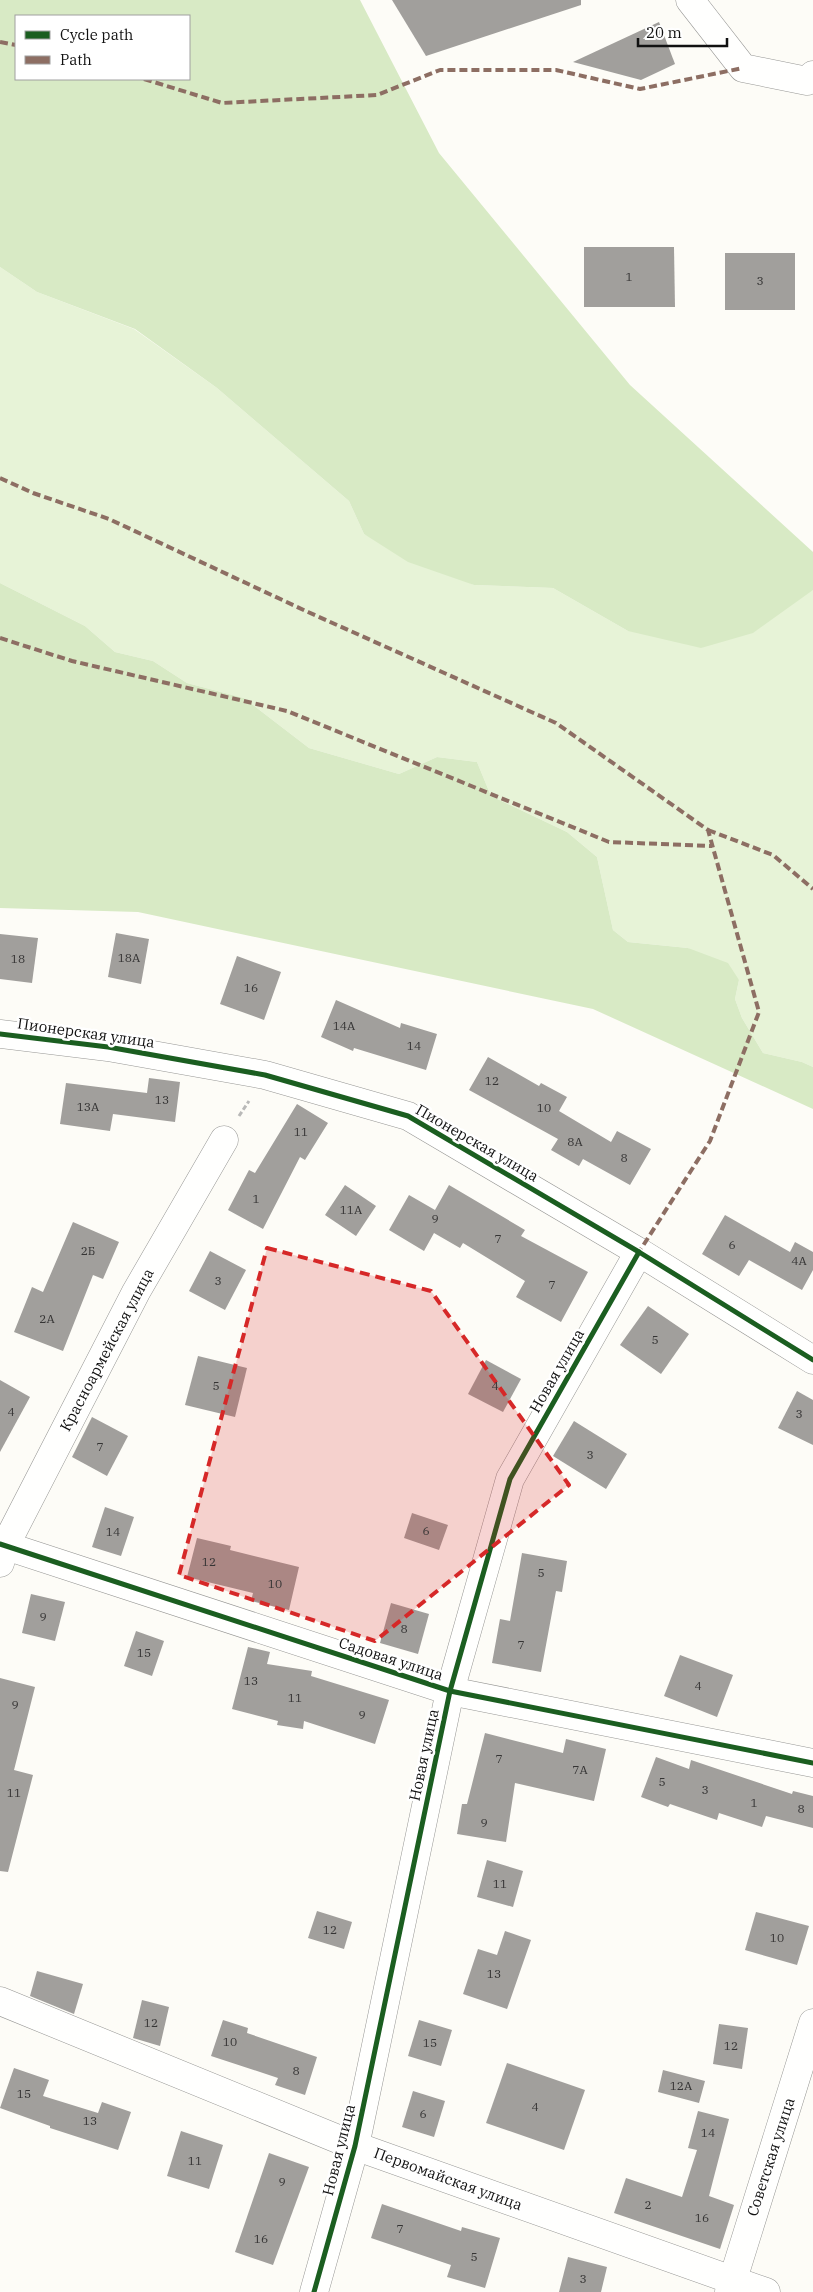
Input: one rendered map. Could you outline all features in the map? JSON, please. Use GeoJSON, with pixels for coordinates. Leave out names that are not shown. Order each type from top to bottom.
{"type":"FeatureCollection","features":[{"type":"Feature","properties":{"kind":"street"},"geometry":{"type":"LineString","coordinates":[[690,0],[742,68],[811,82]]}},
{"type":"Feature","properties":{"kind":"street","name":"Пионерская улица"},"geometry":{"type":"LineString","coordinates":[[0,1034],[108,1047],[265,1075],[408,1116],[639,1252],[813,1360]]}},
{"type":"Feature","properties":{"kind":"street","name":"Красноармейская улица"},"geometry":{"type":"LineString","coordinates":[[2,1552],[136,1292],[224,1140]]}},
{"type":"Feature","properties":{"kind":"street","name":"Новая улица"},"geometry":{"type":"LineString","coordinates":[[314,2292],[354,2146],[450,1691],[510,1479],[639,1252]]}},
{"type":"Feature","properties":{"kind":"street","name":"Садовая улица"},"geometry":{"type":"LineString","coordinates":[[2,1552],[450,1691],[813,1764]]}},
{"type":"Feature","properties":{"kind":"street","name":"Первомайская улица"},"geometry":{"type":"LineString","coordinates":[[0,2001],[354,2146],[730,2286],[766,2292]]}},
{"type":"Feature","properties":{"kind":"street","name":"Советская улица"},"geometry":{"type":"LineString","coordinates":[[730,2286],[813,2023]]}},
{"type":"Feature","properties":{"kind":"path"},"geometry":{"type":"LineString","coordinates":[[224,1140],[265,1075]]}},
{"type":"Feature","properties":{"kind":"highlighted area"},"geometry":{"type":"Polygon","coordinates":[[[267,1248],[431,1291],[569,1485],[375,1641],[179,1575],[267,1248]]]}},
{"type":"Feature","properties":{"kind":"green space"},"geometry":{"type":"Polygon","coordinates":[[[0,0],[360,0],[439,153],[630,385],[813,552],[813,590],[753,633],[701,648],[628,631],[553,588],[474,585],[408,562],[364,534],[349,501],[217,388],[135,329],[37,292],[0,267],[0,0]]]}},
{"type":"Feature","properties":{"kind":"green space"},"geometry":{"type":"Polygon","coordinates":[[[0,267],[37,292],[134,329],[217,388],[349,501],[364,534],[474,585],[553,588],[628,631],[813,590],[813,1067],[802,1062],[763,1053],[742,1018],[735,999],[739,980],[688,948],[628,942],[613,930],[597,857],[567,832],[491,796],[477,762],[437,757],[399,774],[309,748],[244,698],[187,683],[153,661],[115,652],[85,626],[0,583],[0,267]]]}},
{"type":"Feature","properties":{"kind":"green space"},"geometry":{"type":"Polygon","coordinates":[[[0,583],[85,626],[115,652],[153,661],[187,683],[244,698],[309,748],[399,774],[437,757],[477,762],[491,796],[567,832],[597,857],[613,930],[628,942],[688,948],[728,963],[739,980],[735,999],[742,1018],[763,1053],[802,1062],[813,1067],[813,1109],[593,1009],[138,912],[0,908],[0,583]]]}},
{"type":"Feature","properties":{"kind":"building"},"geometry":{"type":"Polygon","coordinates":[[[392,0],[581,0],[581,5],[426,56],[392,0]]]}},
{"type":"Feature","properties":{"kind":"building"},"geometry":{"type":"Polygon","coordinates":[[[659,22],[675,64],[641,80],[573,62],[659,22]]]}},
{"type":"Feature","properties":{"kind":"building"},"geometry":{"type":"Polygon","coordinates":[[[584,247],[674,247],[675,307],[584,307],[584,247]]]}},
{"type":"Feature","properties":{"kind":"building"},"geometry":{"type":"Polygon","coordinates":[[[725,253],[795,253],[795,310],[725,310],[725,253]]]}},
{"type":"Feature","properties":{"kind":"building"},"geometry":{"type":"Polygon","coordinates":[[[116,933],[149,939],[141,984],[108,977],[116,933]]]}},
{"type":"Feature","properties":{"kind":"building"},"geometry":{"type":"Polygon","coordinates":[[[0,934],[38,938],[32,983],[0,979],[0,934]]]}},
{"type":"Feature","properties":{"kind":"building"},"geometry":{"type":"Polygon","coordinates":[[[237,956],[281,972],[264,1020],[220,1004],[237,956]]]}},
{"type":"Feature","properties":{"kind":"building"},"geometry":{"type":"Polygon","coordinates":[[[336,1000],[400,1028],[401,1023],[437,1034],[426,1070],[354,1048],[353,1051],[321,1037],[336,1000]]]}},
{"type":"Feature","properties":{"kind":"building"},"geometry":{"type":"Polygon","coordinates":[[[488,1057],[539,1086],[541,1083],[567,1097],[559,1111],[611,1142],[617,1131],[651,1149],[630,1185],[583,1159],[579,1166],[551,1150],[558,1139],[469,1090],[488,1057]]]}},
{"type":"Feature","properties":{"kind":"building"},"geometry":{"type":"Polygon","coordinates":[[[149,1078],[180,1082],[175,1122],[113,1114],[110,1131],[60,1124],[66,1083],[147,1093],[149,1078]]]}},
{"type":"Feature","properties":{"kind":"building"},"geometry":{"type":"Polygon","coordinates":[[[297,1104],[328,1123],[305,1160],[300,1157],[263,1229],[228,1210],[249,1170],[255,1173],[297,1104]]]}},
{"type":"Feature","properties":{"kind":"building"},"geometry":{"type":"Polygon","coordinates":[[[345,1185],[376,1206],[356,1236],[325,1215],[345,1185]]]}},
{"type":"Feature","properties":{"kind":"building"},"geometry":{"type":"Polygon","coordinates":[[[449,1185],[525,1230],[521,1236],[588,1272],[561,1322],[516,1297],[525,1281],[463,1243],[460,1248],[434,1233],[424,1251],[389,1230],[409,1195],[435,1210],[449,1185]]]}},
{"type":"Feature","properties":{"kind":"building"},"geometry":{"type":"Polygon","coordinates":[[[725,1215],[790,1252],[795,1242],[813,1252],[813,1270],[802,1290],[749,1260],[739,1276],[702,1254],[725,1215]]]}},
{"type":"Feature","properties":{"kind":"building"},"geometry":{"type":"Polygon","coordinates":[[[73,1222],[119,1242],[103,1279],[93,1275],[63,1351],[14,1332],[32,1287],[43,1292],[73,1222]]]}},
{"type":"Feature","properties":{"kind":"building"},"geometry":{"type":"Polygon","coordinates":[[[210,1251],[246,1270],[225,1310],[189,1291],[210,1251]]]}},
{"type":"Feature","properties":{"kind":"building"},"geometry":{"type":"Polygon","coordinates":[[[648,1306],[689,1334],[661,1374],[620,1345],[648,1306]]]}},
{"type":"Feature","properties":{"kind":"building"},"geometry":{"type":"Polygon","coordinates":[[[198,1356],[247,1368],[235,1417],[185,1405],[198,1356]]]}},
{"type":"Feature","properties":{"kind":"building"},"geometry":{"type":"Polygon","coordinates":[[[486,1360],[521,1379],[503,1412],[468,1394],[486,1360]]]}},
{"type":"Feature","properties":{"kind":"building"},"geometry":{"type":"Polygon","coordinates":[[[0,1380],[30,1397],[0,1452],[0,1380]]]}},
{"type":"Feature","properties":{"kind":"building"},"geometry":{"type":"Polygon","coordinates":[[[797,1391],[813,1400],[813,1445],[778,1428],[797,1391]]]}},
{"type":"Feature","properties":{"kind":"building"},"geometry":{"type":"Polygon","coordinates":[[[92,1417],[128,1436],[107,1476],[72,1457],[92,1417]]]}},
{"type":"Feature","properties":{"kind":"building"},"geometry":{"type":"Polygon","coordinates":[[[574,1421],[627,1454],[606,1489],[553,1456],[574,1421]]]}},
{"type":"Feature","properties":{"kind":"building"},"geometry":{"type":"Polygon","coordinates":[[[105,1507],[134,1517],[121,1556],[92,1547],[105,1507]]]}},
{"type":"Feature","properties":{"kind":"building"},"geometry":{"type":"Polygon","coordinates":[[[412,1513],[448,1525],[439,1550],[404,1538],[412,1513]]]}},
{"type":"Feature","properties":{"kind":"building"},"geometry":{"type":"Polygon","coordinates":[[[197,1538],[231,1546],[230,1550],[299,1567],[289,1610],[251,1601],[253,1593],[187,1577],[197,1538]]]}},
{"type":"Feature","properties":{"kind":"building"},"geometry":{"type":"Polygon","coordinates":[[[522,1553],[567,1561],[562,1592],[556,1591],[541,1672],[492,1663],[500,1619],[510,1621],[522,1553]]]}},
{"type":"Feature","properties":{"kind":"building"},"geometry":{"type":"Polygon","coordinates":[[[31,1594],[65,1602],[55,1641],[22,1633],[31,1594]]]}},
{"type":"Feature","properties":{"kind":"building"},"geometry":{"type":"Polygon","coordinates":[[[391,1603],[429,1614],[418,1654],[380,1643],[391,1603]]]}},
{"type":"Feature","properties":{"kind":"building"},"geometry":{"type":"Polygon","coordinates":[[[136,1631],[164,1641],[152,1676],[124,1666],[136,1631]]]}},
{"type":"Feature","properties":{"kind":"building"},"geometry":{"type":"Polygon","coordinates":[[[248,1647],[270,1652],[267,1664],[312,1671],[311,1676],[389,1700],[375,1744],[304,1721],[303,1729],[277,1725],[278,1721],[232,1709],[248,1647]]]}},
{"type":"Feature","properties":{"kind":"building"},"geometry":{"type":"Polygon","coordinates":[[[680,1655],[733,1675],[717,1717],[664,1696],[680,1655]]]}},
{"type":"Feature","properties":{"kind":"building"},"geometry":{"type":"Polygon","coordinates":[[[0,1678],[35,1687],[14,1770],[33,1775],[8,1872],[0,1871],[0,1678]]]}},
{"type":"Feature","properties":{"kind":"building"},"geometry":{"type":"Polygon","coordinates":[[[485,1733],[563,1753],[566,1739],[606,1749],[594,1801],[515,1783],[506,1842],[457,1834],[462,1804],[467,1804],[485,1733]]]}},
{"type":"Feature","properties":{"kind":"building"},"geometry":{"type":"Polygon","coordinates":[[[656,1757],[689,1769],[691,1760],[792,1794],[793,1791],[813,1796],[813,1828],[766,1816],[762,1827],[719,1813],[717,1820],[670,1804],[668,1807],[641,1797],[656,1757]]]}},
{"type":"Feature","properties":{"kind":"building"},"geometry":{"type":"Polygon","coordinates":[[[487,1860],[523,1871],[513,1907],[477,1897],[487,1860]]]}},
{"type":"Feature","properties":{"kind":"building"},"geometry":{"type":"Polygon","coordinates":[[[317,1911],[352,1922],[344,1949],[308,1938],[317,1911]]]}},
{"type":"Feature","properties":{"kind":"building"},"geometry":{"type":"Polygon","coordinates":[[[756,1912],[809,1926],[797,1965],[745,1950],[756,1912]]]}},
{"type":"Feature","properties":{"kind":"building"},"geometry":{"type":"Polygon","coordinates":[[[505,1931],[531,1940],[507,2009],[463,1994],[478,1949],[497,1955],[505,1931]]]}},
{"type":"Feature","properties":{"kind":"building"},"geometry":{"type":"Polygon","coordinates":[[[37,1971],[83,1984],[74,2014],[30,1996],[37,1971]]]}},
{"type":"Feature","properties":{"kind":"building"},"geometry":{"type":"Polygon","coordinates":[[[142,2000],[169,2007],[160,2046],[133,2038],[142,2000]]]}},
{"type":"Feature","properties":{"kind":"building"},"geometry":{"type":"Polygon","coordinates":[[[223,2020],[248,2028],[247,2033],[317,2057],[305,2095],[275,2085],[278,2078],[211,2056],[223,2020]]]}},
{"type":"Feature","properties":{"kind":"building"},"geometry":{"type":"Polygon","coordinates":[[[419,2020],[452,2030],[441,2066],[408,2056],[419,2020]]]}},
{"type":"Feature","properties":{"kind":"building"},"geometry":{"type":"Polygon","coordinates":[[[719,2024],[748,2028],[742,2069],[713,2064],[719,2024]]]}},
{"type":"Feature","properties":{"kind":"building"},"geometry":{"type":"Polygon","coordinates":[[[507,2063],[585,2090],[564,2150],[486,2123],[507,2063]]]}},
{"type":"Feature","properties":{"kind":"building"},"geometry":{"type":"Polygon","coordinates":[[[14,2068],[49,2080],[43,2096],[98,2113],[102,2102],[131,2112],[118,2150],[50,2128],[50,2126],[0,2108],[14,2068]]]}},
{"type":"Feature","properties":{"kind":"building"},"geometry":{"type":"Polygon","coordinates":[[[663,2070],[705,2081],[699,2103],[658,2092],[663,2070]]]}},
{"type":"Feature","properties":{"kind":"building"},"geometry":{"type":"Polygon","coordinates":[[[413,2091],[445,2101],[434,2137],[402,2127],[413,2091]]]}},
{"type":"Feature","properties":{"kind":"building"},"geometry":{"type":"Polygon","coordinates":[[[698,2111],[729,2119],[709,2196],[734,2205],[720,2249],[614,2213],[626,2178],[682,2197],[697,2150],[688,2148],[698,2111]]]}},
{"type":"Feature","properties":{"kind":"building"},"geometry":{"type":"Polygon","coordinates":[[[181,2131],[223,2145],[209,2189],[167,2176],[181,2131]]]}},
{"type":"Feature","properties":{"kind":"building"},"geometry":{"type":"Polygon","coordinates":[[[269,2153],[309,2167],[273,2265],[235,2252],[269,2153]]]}},
{"type":"Feature","properties":{"kind":"building"},"geometry":{"type":"Polygon","coordinates":[[[382,2204],[461,2231],[462,2227],[500,2238],[485,2288],[447,2277],[451,2265],[371,2238],[382,2204]]]}},
{"type":"Feature","properties":{"kind":"building"},"geometry":{"type":"Polygon","coordinates":[[[568,2257],[607,2267],[601,2292],[559,2292],[568,2257]]]}},
{"type":"Feature","properties":{"kind":"marked path"},"geometry":{"type":"LineString","coordinates":[[0,42],[15,45]]}},
{"type":"Feature","properties":{"kind":"marked path"},"geometry":{"type":"LineString","coordinates":[[147,80],[222,103],[377,95],[440,70],[556,70],[640,89],[743,68]]}},
{"type":"Feature","properties":{"kind":"marked path"},"geometry":{"type":"LineString","coordinates":[[0,478],[33,493],[109,519],[308,612],[556,723],[708,830],[759,1012],[710,1141],[639,1252]]}},
{"type":"Feature","properties":{"kind":"marked path"},"geometry":{"type":"LineString","coordinates":[[0,638],[72,661],[287,711],[609,842],[712,846]]}},
{"type":"Feature","properties":{"kind":"marked path"},"geometry":{"type":"LineString","coordinates":[[708,830],[773,855],[813,889]]}},
{"type":"Feature","properties":{"kind":"cycle path"},"geometry":{"type":"LineString","coordinates":[[0,1034],[108,1047],[265,1075],[408,1116],[639,1252],[813,1360]]}},
{"type":"Feature","properties":{"kind":"cycle path"},"geometry":{"type":"LineString","coordinates":[[314,2292],[355,2146],[450,1691],[510,1479],[639,1252]]}},
{"type":"Feature","properties":{"kind":"cycle path"},"geometry":{"type":"LineString","coordinates":[[0,1544],[450,1691],[813,1763]]}}]}
